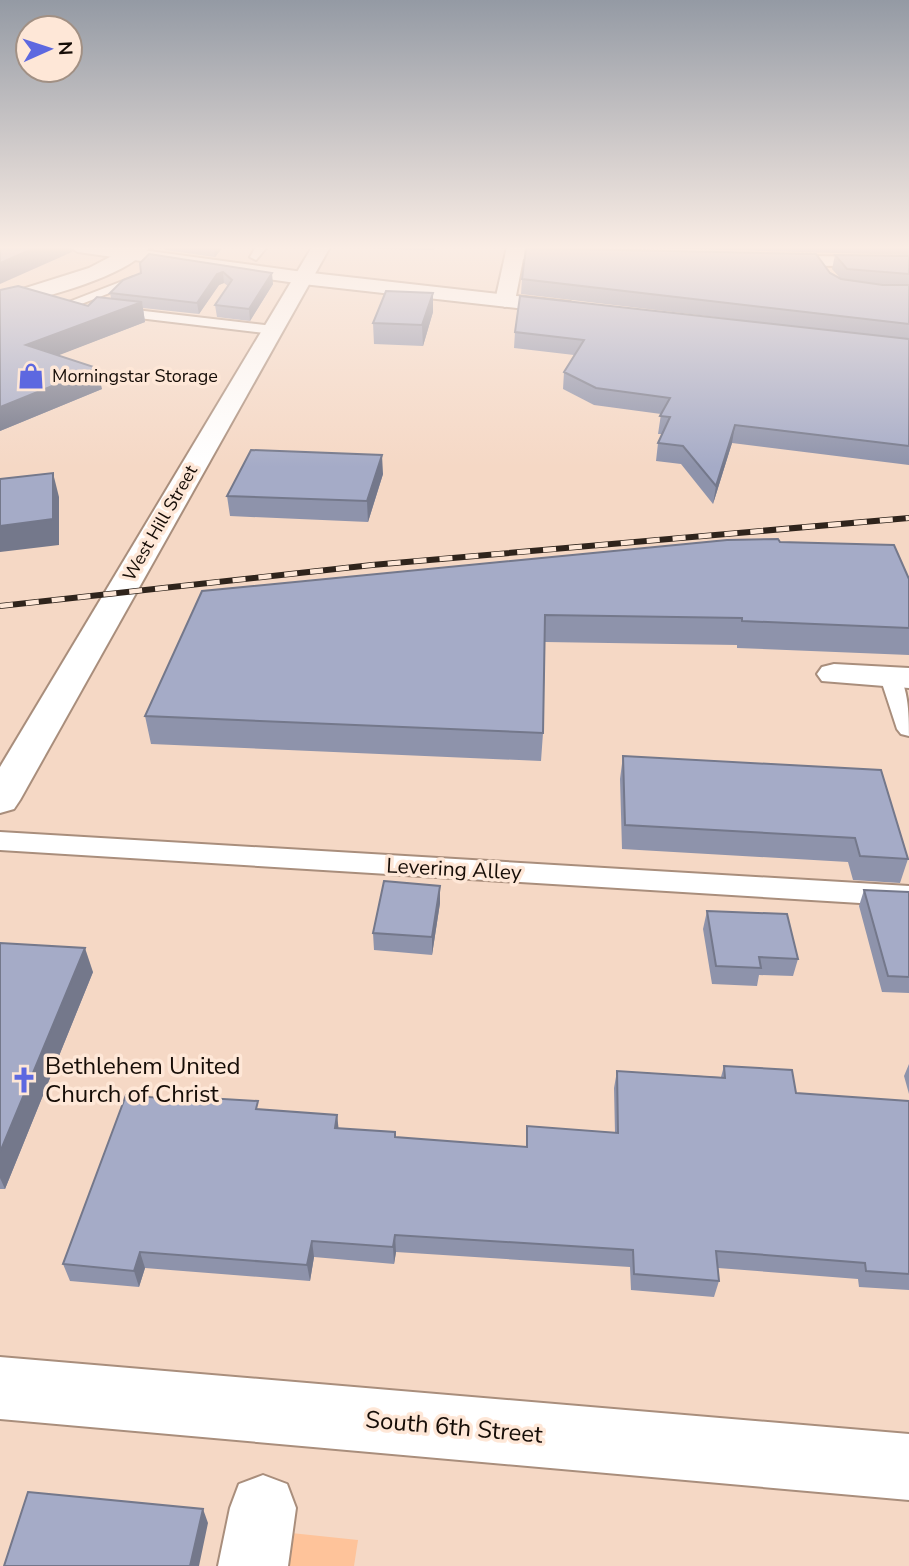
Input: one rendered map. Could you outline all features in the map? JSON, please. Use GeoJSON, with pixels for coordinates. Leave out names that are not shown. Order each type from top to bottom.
{"type":"FeatureCollection","features":[{"type":"Feature","properties":{"kind":"street","name":"West Hill Street"},"geometry":{"type":"LineString","coordinates":[[0,800],[279,320]]}},
{"type":"Feature","properties":{"kind":"street"},"geometry":{"type":"LineString","coordinates":[[834,674],[900,677]]}},
{"type":"Feature","properties":{"kind":"street","name":"South 6th Street"},"geometry":{"type":"LineString","coordinates":[[0,1388],[909,1467]]}},
{"type":"Feature","properties":{"kind":"lane"},"geometry":{"type":"LineString","coordinates":[[181,320],[273,330]]}},
{"type":"Feature","properties":{"kind":"lane"},"geometry":{"type":"LineString","coordinates":[[900,677],[909,729]]}},
{"type":"Feature","properties":{"kind":"lane","name":"Levering Alley"},"geometry":{"type":"LineString","coordinates":[[0,841],[909,896]]}},
{"type":"Feature","properties":{"kind":"shaded area"},"geometry":{"type":"Polygon","coordinates":[[[272,1531],[358,1540],[354,1566],[266,1566],[272,1531]]]}},
{"type":"Feature","properties":{"kind":"building"},"geometry":{"type":"Polygon","coordinates":[[[0,320],[93,320],[26,345],[97,368],[0,407],[0,320]]]}},
{"type":"Feature","properties":{"kind":"building"},"geometry":{"type":"Polygon","coordinates":[[[374,320],[424,320],[422,325],[373,323],[374,320]]]}},
{"type":"Feature","properties":{"kind":"building"},"geometry":{"type":"Polygon","coordinates":[[[517,320],[738,320],[909,339],[909,446],[735,425],[716,486],[683,446],[658,443],[670,417],[660,416],[670,398],[596,388],[564,372],[584,340],[515,332],[517,320]]]}},
{"type":"Feature","properties":{"kind":"building"},"geometry":{"type":"Polygon","coordinates":[[[875,320],[909,320],[909,324],[875,320]]]}},
{"type":"Feature","properties":{"kind":"building"},"geometry":{"type":"Polygon","coordinates":[[[251,450],[382,455],[367,501],[227,496],[251,450]]]}},
{"type":"Feature","properties":{"kind":"building"},"geometry":{"type":"Polygon","coordinates":[[[53,473],[53,519],[0,526],[0,479],[53,473]]]}},
{"type":"Feature","properties":{"kind":"building"},"geometry":{"type":"Polygon","coordinates":[[[778,539],[780,542],[894,545],[909,579],[909,628],[742,621],[742,618],[545,615],[543,733],[145,716],[202,591],[727,540],[778,539]]]}},
{"type":"Feature","properties":{"kind":"building"},"geometry":{"type":"Polygon","coordinates":[[[623,756],[881,770],[908,859],[860,856],[855,838],[625,825],[623,756]]]}},
{"type":"Feature","properties":{"kind":"building"},"geometry":{"type":"Polygon","coordinates":[[[384,881],[440,886],[432,937],[373,933],[384,881]]]}},
{"type":"Feature","properties":{"kind":"building"},"geometry":{"type":"Polygon","coordinates":[[[864,890],[909,892],[909,977],[888,976],[864,890]]]}},
{"type":"Feature","properties":{"kind":"building"},"geometry":{"type":"Polygon","coordinates":[[[707,911],[787,914],[798,959],[759,957],[761,968],[716,966],[707,911]]]}},
{"type":"Feature","properties":{"kind":"building","name":"Bethlehem United Church of Christ"},"geometry":{"type":"Polygon","coordinates":[[[0,943],[85,948],[0,1152],[0,943]]]}},
{"type":"Feature","properties":{"kind":"building"},"geometry":{"type":"Polygon","coordinates":[[[724,1066],[792,1070],[796,1093],[909,1101],[909,1274],[866,1271],[865,1263],[716,1251],[719,1281],[634,1274],[633,1250],[395,1235],[393,1247],[312,1241],[307,1265],[140,1252],[134,1271],[63,1264],[126,1095],[206,1102],[207,1098],[258,1101],[256,1109],[337,1115],[335,1128],[395,1132],[395,1137],[527,1147],[527,1126],[618,1133],[617,1071],[725,1078],[724,1066]]]}},
{"type":"Feature","properties":{"kind":"building"},"geometry":{"type":"Polygon","coordinates":[[[28,1492],[203,1509],[190,1566],[4,1566],[28,1492]]]}},
{"type":"Feature","properties":{"kind":"railway"},"geometry":{"type":"LineString","coordinates":[[0,606],[372,565],[909,518]]}},
{"type":"Feature","properties":{"kind":"place","name":"Morningstar Storage"},"geometry":{"type":"Point","coordinates":[31,376]}},
{"type":"Feature","properties":{"kind":"place","name":"Bethlehem United Church of Christ"},"geometry":{"type":"Point","coordinates":[24,1080]}}]}
